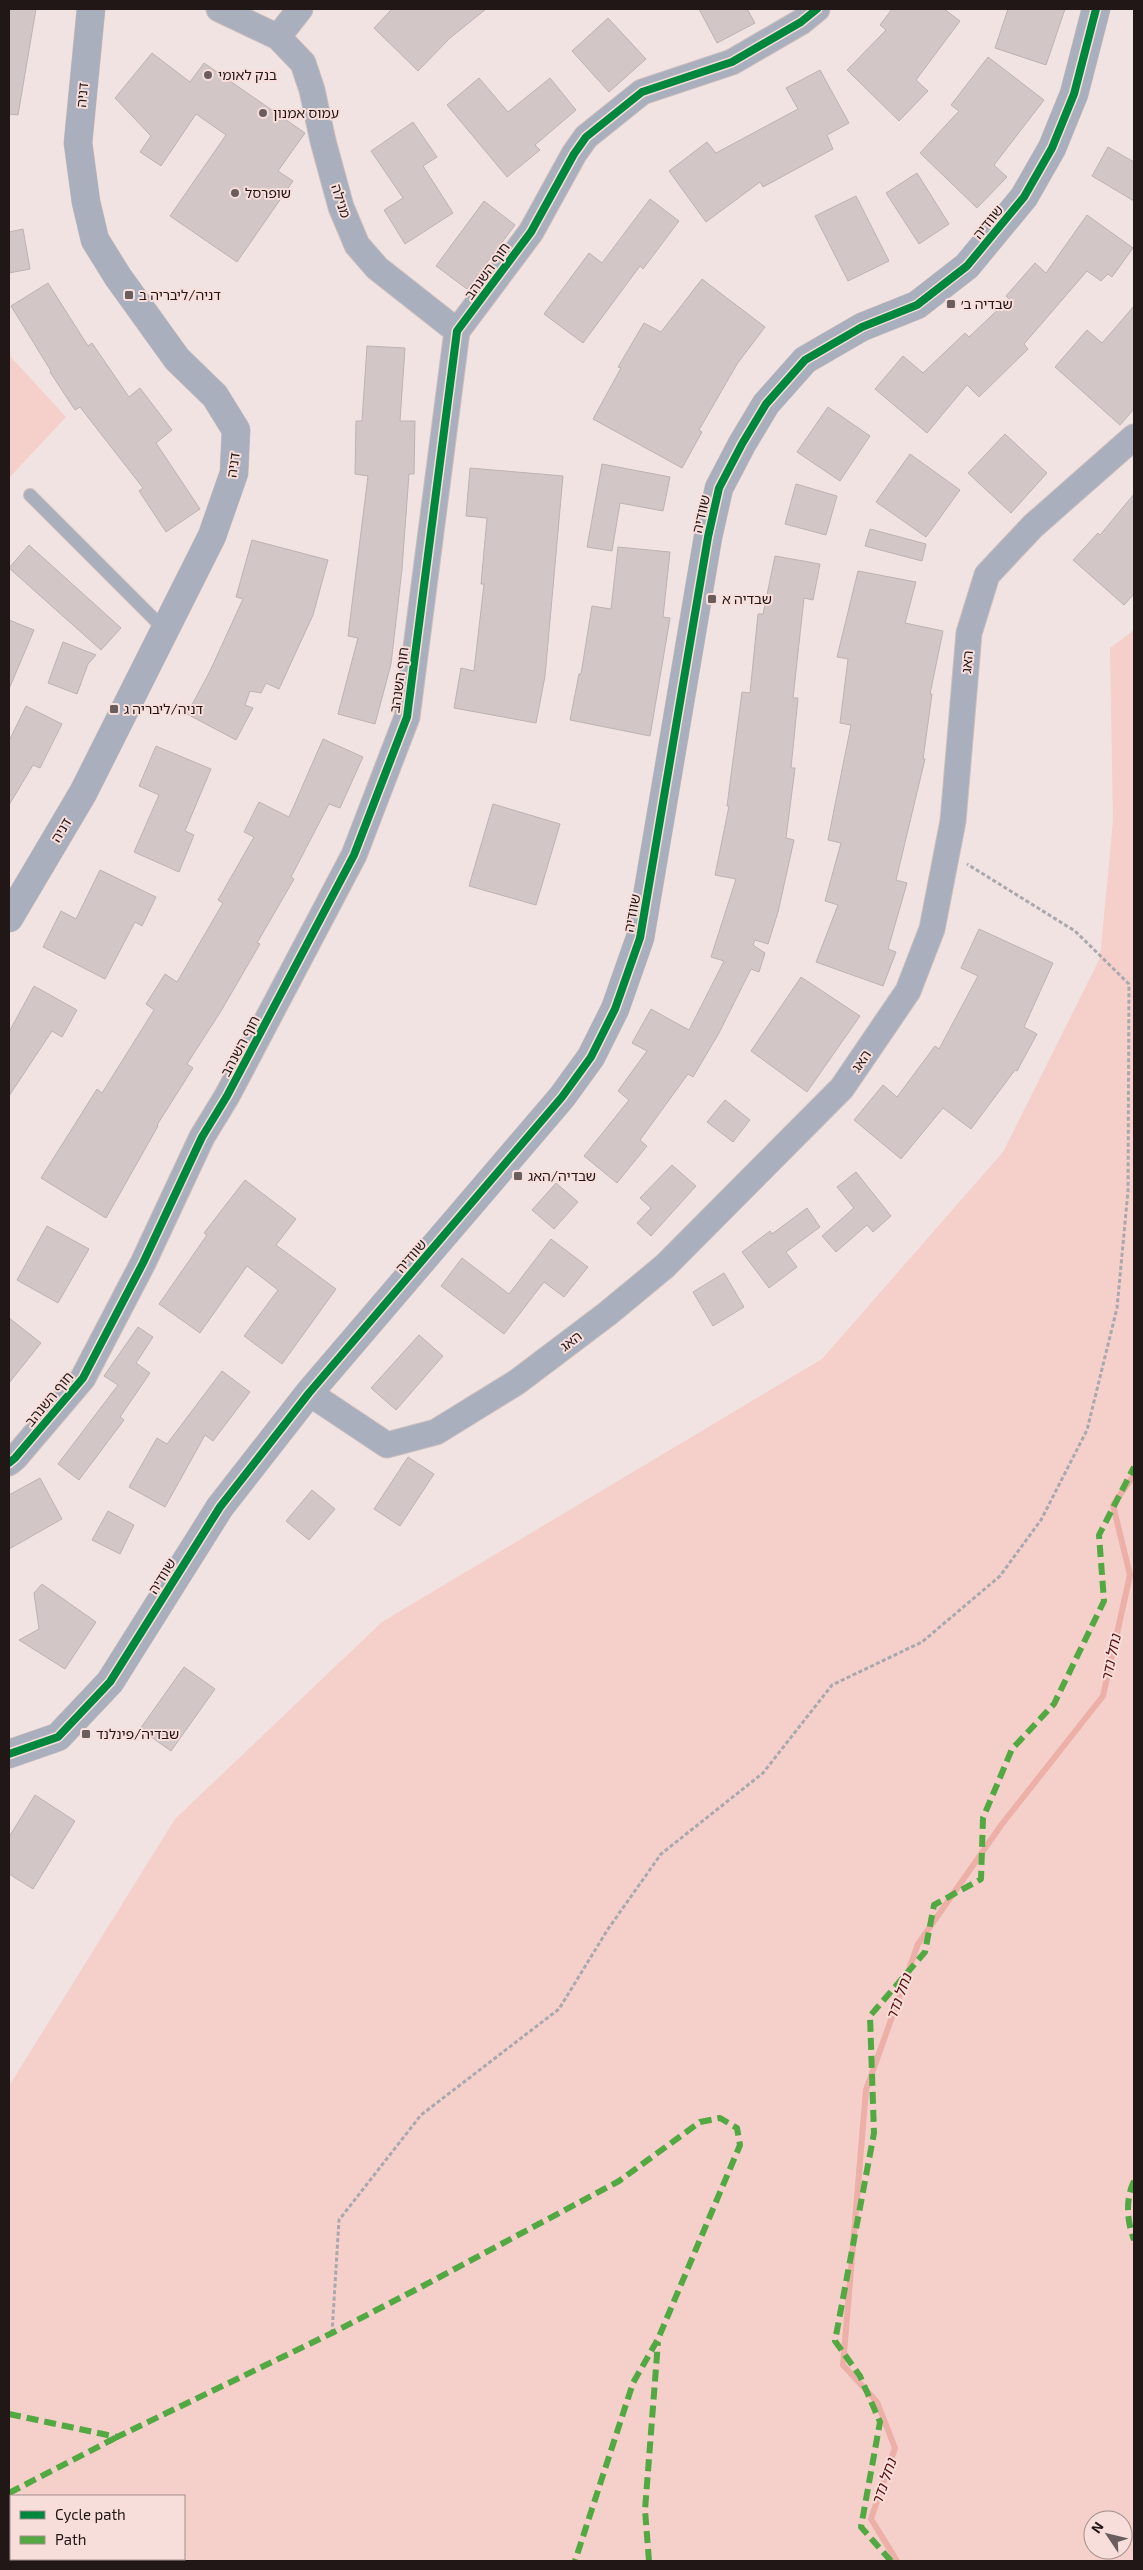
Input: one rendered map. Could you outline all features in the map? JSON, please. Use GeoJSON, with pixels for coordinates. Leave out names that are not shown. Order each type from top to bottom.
{"type":"FeatureCollection","features":[{"type":"Feature","properties":{"kind":"street","name":"דניה"},"geometry":{"type":"LineString","coordinates":[[9,918],[83,793],[212,536],[234,474],[236,430],[215,396],[177,359],[118,277],[96,240],[86,202],[78,142],[91,9]]}},
{"type":"Feature","properties":{"kind":"street"},"geometry":{"type":"LineString","coordinates":[[219,9],[278,37],[300,9]]}},
{"type":"Feature","properties":{"kind":"street","name":"חוף השנהב"},"geometry":{"type":"LineString","coordinates":[[9,1463],[83,1378],[143,1263],[202,1137],[227,1096],[354,855],[407,717],[457,331],[531,232],[574,154],[586,137],[642,92],[732,62],[801,22],[817,9]]}},
{"type":"Feature","properties":{"kind":"street","name":"שוודיה"},"geometry":{"type":"LineString","coordinates":[[9,1754],[58,1737],[110,1682],[220,1507],[310,1393],[562,1098],[592,1057],[615,1009],[640,938],[708,538],[719,488],[766,404],[805,360],[862,327],[918,305],[967,266],[1024,197],[1052,148],[1074,94],[1096,9]]}},
{"type":"Feature","properties":{"kind":"street","name":"מנילה"},"geometry":{"type":"LineString","coordinates":[[278,37],[303,64],[312,90],[323,141],[341,207],[357,245],[377,268],[457,331]]}},
{"type":"Feature","properties":{"kind":"street","name":"האג"},"geometry":{"type":"LineString","coordinates":[[310,1393],[386,1445],[436,1432],[517,1382],[665,1266],[848,1080],[908,991],[932,929],[953,821],[969,633],[987,575],[1032,526],[1134,437]]}},
{"type":"Feature","properties":{"kind":"lane"},"geometry":{"type":"LineString","coordinates":[[30,495],[165,630]]}},
{"type":"Feature","properties":{"kind":"path"},"geometry":{"type":"LineString","coordinates":[[332,2333],[339,2220],[421,2116],[559,2009],[608,1928],[661,1854],[763,1773],[832,1685],[922,1642],[1000,1576],[1041,1520],[1087,1430],[1117,1308],[1120,1279],[1128,1191],[1129,984],[1076,931],[947,852]]}},
{"type":"Feature","properties":{"kind":"shaded area"},"geometry":{"type":"Polygon","coordinates":[[[9,355],[66,417],[9,478],[9,355]]]}},
{"type":"Feature","properties":{"kind":"shaded area"},"geometry":{"type":"Polygon","coordinates":[[[1134,630],[1134,2561],[9,2561],[9,2086],[175,1819],[382,1622],[822,1359],[1003,1152],[1100,958],[1113,821],[1110,648],[1134,630]]]}},
{"type":"Feature","properties":{"kind":"building"},"geometry":{"type":"Polygon","coordinates":[[[9,9],[36,9],[18,115],[9,114],[9,9]]]}},
{"type":"Feature","properties":{"kind":"building"},"geometry":{"type":"Polygon","coordinates":[[[392,9],[486,9],[450,38],[418,71],[374,28],[392,9]]]}},
{"type":"Feature","properties":{"kind":"building"},"geometry":{"type":"Polygon","coordinates":[[[699,9],[747,9],[755,23],[717,43],[699,9]]]}},
{"type":"Feature","properties":{"kind":"building"},"geometry":{"type":"Polygon","coordinates":[[[892,9],[944,9],[960,21],[916,80],[928,91],[899,121],[847,70],[886,30],[880,25],[892,9]]]}},
{"type":"Feature","properties":{"kind":"building"},"geometry":{"type":"Polygon","coordinates":[[[1008,9],[1065,9],[1046,65],[995,48],[1008,9]]]}},
{"type":"Feature","properties":{"kind":"building"},"geometry":{"type":"Polygon","coordinates":[[[608,18],[646,59],[609,92],[572,51],[608,18]]]}},
{"type":"Feature","properties":{"kind":"building"},"geometry":{"type":"Polygon","coordinates":[[[152,53],[190,82],[204,63],[305,133],[278,171],[293,181],[237,262],[170,216],[226,135],[196,114],[161,166],[140,152],[151,136],[115,98],[152,53]]]}},
{"type":"Feature","properties":{"kind":"building"},"geometry":{"type":"Polygon","coordinates":[[[988,57],[1044,100],[994,165],[1007,177],[977,208],[920,153],[959,111],[951,105],[988,57]]]}},
{"type":"Feature","properties":{"kind":"building"},"geometry":{"type":"Polygon","coordinates":[[[820,70],[849,123],[827,135],[833,149],[763,187],[760,182],[706,222],[669,171],[707,142],[716,153],[798,109],[786,88],[820,70]]]}},
{"type":"Feature","properties":{"kind":"building"},"geometry":{"type":"Polygon","coordinates":[[[479,78],[508,112],[550,78],[576,110],[535,145],[540,150],[507,177],[447,105],[479,78]]]}},
{"type":"Feature","properties":{"kind":"building"},"geometry":{"type":"Polygon","coordinates":[[[413,122],[437,157],[423,166],[453,213],[405,244],[384,210],[403,198],[371,151],[413,122]]]}},
{"type":"Feature","properties":{"kind":"building"},"geometry":{"type":"Polygon","coordinates":[[[1108,147],[1134,162],[1134,201],[1092,176],[1108,147]]]}},
{"type":"Feature","properties":{"kind":"building"},"geometry":{"type":"Polygon","coordinates":[[[917,173],[949,224],[919,244],[886,193],[917,173]]]}},
{"type":"Feature","properties":{"kind":"building"},"geometry":{"type":"Polygon","coordinates":[[[856,196],[889,261],[848,281],[815,216],[856,196]]]}},
{"type":"Feature","properties":{"kind":"building"},"geometry":{"type":"Polygon","coordinates":[[[650,199],[679,221],[643,269],[640,266],[583,343],[544,314],[589,253],[602,263],[650,199]]]}},
{"type":"Feature","properties":{"kind":"building"},"geometry":{"type":"Polygon","coordinates":[[[484,201],[515,225],[467,289],[436,266],[484,201]]]}},
{"type":"Feature","properties":{"kind":"building"},"geometry":{"type":"Polygon","coordinates":[[[1087,215],[1133,248],[1112,277],[1108,274],[1101,281],[1087,271],[1024,344],[1028,349],[979,397],[967,385],[927,433],[875,389],[903,356],[923,373],[965,333],[969,337],[1009,299],[1006,296],[1035,263],[1046,273],[1087,215]]]}},
{"type":"Feature","properties":{"kind":"building"},"geometry":{"type":"Polygon","coordinates":[[[23,229],[30,269],[9,273],[9,232],[23,229]]]}},
{"type":"Feature","properties":{"kind":"building"},"geometry":{"type":"Polygon","coordinates":[[[702,279],[765,327],[737,364],[699,430],[702,432],[682,468],[593,419],[621,368],[618,367],[644,323],[661,332],[702,279]]]}},
{"type":"Feature","properties":{"kind":"building"},"geometry":{"type":"Polygon","coordinates":[[[48,283],[88,346],[92,343],[129,397],[140,388],[172,430],[156,443],[200,509],[166,532],[139,491],[143,488],[80,407],[75,410],[11,306],[48,283]]]}},
{"type":"Feature","properties":{"kind":"building"},"geometry":{"type":"Polygon","coordinates":[[[1134,306],[1134,409],[1120,425],[1055,367],[1087,330],[1102,343],[1134,306]]]}},
{"type":"Feature","properties":{"kind":"building"},"geometry":{"type":"Polygon","coordinates":[[[367,346],[405,348],[400,421],[415,421],[414,474],[409,474],[402,569],[391,664],[375,724],[338,714],[358,638],[348,636],[368,476],[355,474],[356,421],[362,421],[367,346]]]}},
{"type":"Feature","properties":{"kind":"building"},"geometry":{"type":"Polygon","coordinates":[[[828,407],[870,436],[840,481],[797,452],[828,407]]]}},
{"type":"Feature","properties":{"kind":"building"},"geometry":{"type":"Polygon","coordinates":[[[1005,434],[1047,473],[1011,513],[968,473],[1005,434]]]}},
{"type":"Feature","properties":{"kind":"building"},"geometry":{"type":"Polygon","coordinates":[[[910,454],[960,490],[926,537],[876,502],[910,454]]]}},
{"type":"Feature","properties":{"kind":"building"},"geometry":{"type":"Polygon","coordinates":[[[602,464],[670,477],[663,511],[620,503],[612,551],[587,547],[602,464]]]}},
{"type":"Feature","properties":{"kind":"building"},"geometry":{"type":"Polygon","coordinates":[[[470,468],[563,476],[545,676],[536,723],[454,708],[461,668],[474,671],[484,584],[481,584],[487,518],[466,516],[470,468]]]}},
{"type":"Feature","properties":{"kind":"building"},"geometry":{"type":"Polygon","coordinates":[[[796,484],[837,496],[826,535],[785,524],[796,484]]]}},
{"type":"Feature","properties":{"kind":"building"},"geometry":{"type":"Polygon","coordinates":[[[1134,494],[1134,594],[1124,605],[1073,560],[1098,533],[1100,535],[1134,494]]]}},
{"type":"Feature","properties":{"kind":"building"},"geometry":{"type":"Polygon","coordinates":[[[870,529],[926,544],[922,561],[865,546],[870,529]]]}},
{"type":"Feature","properties":{"kind":"building"},"geometry":{"type":"Polygon","coordinates":[[[252,540],[328,560],[313,615],[279,689],[266,683],[261,693],[250,691],[245,705],[253,708],[236,740],[187,714],[210,671],[243,599],[236,597],[252,540]]]}},
{"type":"Feature","properties":{"kind":"building"},"geometry":{"type":"Polygon","coordinates":[[[29,545],[121,628],[101,650],[9,568],[29,545]]]}},
{"type":"Feature","properties":{"kind":"building"},"geometry":{"type":"Polygon","coordinates":[[[618,547],[670,552],[663,617],[670,618],[650,736],[570,720],[579,674],[581,674],[592,606],[611,609],[618,547]]]}},
{"type":"Feature","properties":{"kind":"building"},"geometry":{"type":"Polygon","coordinates":[[[775,556],[820,564],[813,600],[804,598],[793,698],[798,698],[791,768],[795,768],[786,838],[794,840],[778,912],[768,944],[755,940],[753,945],[765,953],[759,972],[751,969],[719,1033],[693,1077],[688,1074],[640,1140],[647,1146],[617,1183],[584,1156],[629,1100],[618,1091],[647,1051],[632,1043],[651,1009],[689,1030],[724,961],[711,957],[736,879],[715,875],[729,806],[727,806],[742,692],[750,693],[758,614],[763,614],[775,556]]]}},
{"type":"Feature","properties":{"kind":"building"},"geometry":{"type":"Polygon","coordinates":[[[858,571],[916,582],[905,623],[943,631],[930,694],[932,694],[923,759],[925,759],[896,880],[907,883],[888,949],[896,952],[883,986],[816,962],[838,905],[825,901],[841,843],[828,840],[851,725],[840,723],[848,659],[837,657],[858,571]]]}},
{"type":"Feature","properties":{"kind":"building"},"geometry":{"type":"Polygon","coordinates":[[[9,620],[34,630],[9,689],[9,620]]]}},
{"type":"Feature","properties":{"kind":"building"},"geometry":{"type":"Polygon","coordinates":[[[63,642],[96,655],[88,664],[77,694],[48,683],[63,642]]]}},
{"type":"Feature","properties":{"kind":"building"},"geometry":{"type":"Polygon","coordinates":[[[26,706],[62,724],[40,768],[33,765],[9,805],[9,741],[26,706]]]}},
{"type":"Feature","properties":{"kind":"building"},"geometry":{"type":"Polygon","coordinates":[[[323,739],[363,757],[340,808],[329,804],[291,877],[294,879],[257,943],[260,944],[221,1011],[187,1064],[193,1068],[157,1125],[106,1218],[41,1178],[97,1089],[102,1093],[154,1010],[146,1004],[165,974],[177,982],[223,903],[218,900],[254,837],[244,832],[259,802],[289,817],[323,739]]]}},
{"type":"Feature","properties":{"kind":"building"},"geometry":{"type":"Polygon","coordinates":[[[156,746],[211,769],[185,831],[194,835],[179,872],[134,852],[159,795],[139,786],[156,746]]]}},
{"type":"Feature","properties":{"kind":"building"},"geometry":{"type":"Polygon","coordinates":[[[493,804],[560,824],[536,905],[469,886],[493,804]]]}},
{"type":"Feature","properties":{"kind":"building"},"geometry":{"type":"Polygon","coordinates":[[[100,870],[156,897],[142,926],[135,922],[105,979],[43,947],[61,911],[76,919],[100,870]]]}},
{"type":"Feature","properties":{"kind":"building"},"geometry":{"type":"Polygon","coordinates":[[[979,929],[1053,963],[1024,1027],[1037,1034],[1017,1071],[1015,1070],[971,1129],[943,1108],[901,1159],[854,1120],[883,1085],[897,1097],[935,1046],[939,1049],[978,976],[961,968],[979,929]]]}},
{"type":"Feature","properties":{"kind":"building"},"geometry":{"type":"Polygon","coordinates":[[[801,977],[860,1016],[807,1092],[751,1051],[801,977]]]}},
{"type":"Feature","properties":{"kind":"building"},"geometry":{"type":"Polygon","coordinates":[[[34,986],[77,1010],[62,1037],[52,1031],[9,1096],[9,1032],[34,986]]]}},
{"type":"Feature","properties":{"kind":"building"},"geometry":{"type":"Polygon","coordinates":[[[725,1100],[750,1120],[733,1142],[707,1122],[725,1100]]]}},
{"type":"Feature","properties":{"kind":"building"},"geometry":{"type":"Polygon","coordinates":[[[672,1165],[696,1186],[651,1236],[637,1223],[651,1208],[640,1198],[672,1165]]]}},
{"type":"Feature","properties":{"kind":"building"},"geometry":{"type":"Polygon","coordinates":[[[856,1172],[891,1216],[873,1232],[867,1225],[836,1252],[822,1236],[854,1208],[837,1187],[856,1172]]]}},
{"type":"Feature","properties":{"kind":"building"},"geometry":{"type":"Polygon","coordinates":[[[245,1180],[296,1219],[276,1245],[336,1289],[282,1364],[244,1336],[278,1290],[247,1266],[200,1333],[159,1304],[207,1235],[204,1233],[245,1180]]]}},
{"type":"Feature","properties":{"kind":"building"},"geometry":{"type":"Polygon","coordinates":[[[556,1183],[578,1202],[554,1229],[532,1210],[556,1183]]]}},
{"type":"Feature","properties":{"kind":"building"},"geometry":{"type":"Polygon","coordinates":[[[807,1208],[820,1227],[786,1252],[797,1267],[769,1288],[742,1252],[770,1231],[772,1234],[807,1208]]]}},
{"type":"Feature","properties":{"kind":"building"},"geometry":{"type":"Polygon","coordinates":[[[47,1226],[89,1249],[58,1303],[17,1280],[47,1226]]]}},
{"type":"Feature","properties":{"kind":"building"},"geometry":{"type":"Polygon","coordinates":[[[551,1239],[588,1267],[564,1297],[544,1282],[504,1334],[441,1286],[462,1258],[509,1294],[551,1239]]]}},
{"type":"Feature","properties":{"kind":"building"},"geometry":{"type":"Polygon","coordinates":[[[724,1273],[744,1307],[713,1326],[693,1292],[724,1273]]]}},
{"type":"Feature","properties":{"kind":"building"},"geometry":{"type":"Polygon","coordinates":[[[9,1318],[41,1343],[9,1383],[9,1318]]]}},
{"type":"Feature","properties":{"kind":"building"},"geometry":{"type":"Polygon","coordinates":[[[138,1327],[153,1337],[136,1363],[150,1373],[120,1417],[124,1420],[79,1480],[58,1464],[118,1385],[104,1376],[138,1327]]]}},
{"type":"Feature","properties":{"kind":"building"},"geometry":{"type":"Polygon","coordinates":[[[419,1335],[443,1356],[396,1410],[371,1388],[419,1335]]]}},
{"type":"Feature","properties":{"kind":"building"},"geometry":{"type":"Polygon","coordinates":[[[222,1371],[250,1392],[213,1441],[205,1435],[165,1507],[129,1487],[157,1438],[167,1444],[222,1371]]]}},
{"type":"Feature","properties":{"kind":"building"},"geometry":{"type":"Polygon","coordinates":[[[408,1457],[434,1474],[400,1526],[374,1509],[408,1457]]]}},
{"type":"Feature","properties":{"kind":"building"},"geometry":{"type":"Polygon","coordinates":[[[40,1478],[62,1519],[9,1549],[9,1495],[40,1478]]]}},
{"type":"Feature","properties":{"kind":"building"},"geometry":{"type":"Polygon","coordinates":[[[312,1490],[335,1509],[309,1540],[286,1521],[312,1490]]]}},
{"type":"Feature","properties":{"kind":"building"},"geometry":{"type":"Polygon","coordinates":[[[108,1511],[134,1525],[120,1554],[92,1540],[108,1511]]]}},
{"type":"Feature","properties":{"kind":"building"},"geometry":{"type":"Polygon","coordinates":[[[42,1584],[96,1622],[65,1669],[19,1640],[39,1629],[34,1593],[42,1584]]]}},
{"type":"Feature","properties":{"kind":"building"},"geometry":{"type":"Polygon","coordinates":[[[184,1667],[215,1689],[171,1751],[140,1729],[184,1667]]]}},
{"type":"Feature","properties":{"kind":"building"},"geometry":{"type":"Polygon","coordinates":[[[35,1795],[75,1821],[33,1889],[9,1874],[9,1837],[35,1795]]]}},
{"type":"Feature","properties":{"kind":"waterway","name":"נחל נדר"},"geometry":{"type":"LineString","coordinates":[[897,2561],[871,2519],[895,2448],[877,2402],[843,2365],[866,2090],[918,1944],[1002,1824],[1103,1696],[1130,1575],[1113,1505],[1134,1475]]}},
{"type":"Feature","properties":{"kind":"marked path"},"geometry":{"type":"LineString","coordinates":[[891,2561],[861,2527],[880,2422],[860,2376],[835,2341],[874,2133],[870,2016],[925,1952],[934,1905],[981,1879],[983,1818],[1012,1749],[1054,1704],[1104,1601],[1099,1535],[1134,1467]]}},
{"type":"Feature","properties":{"kind":"marked path"},"geometry":{"type":"LineString","coordinates":[[9,2414],[117,2437],[332,2333],[421,2287],[619,2181],[700,2122],[720,2118],[737,2128],[740,2145],[658,2339],[633,2383],[575,2561]]}},
{"type":"Feature","properties":{"kind":"marked path"},"geometry":{"type":"LineString","coordinates":[[1134,2181],[1128,2203],[1130,2225],[1134,2240]]}},
{"type":"Feature","properties":{"kind":"marked path"},"geometry":{"type":"LineString","coordinates":[[649,2561],[645,2510],[658,2342]]}},
{"type":"Feature","properties":{"kind":"marked path"},"geometry":{"type":"LineString","coordinates":[[9,2493],[117,2437]]}},
{"type":"Feature","properties":{"kind":"cycle path"},"geometry":{"type":"LineString","coordinates":[[9,1463],[83,1378],[143,1263],[202,1137],[227,1096],[354,855],[407,717],[457,331],[531,232],[574,154],[586,137],[642,92],[732,62],[801,22],[817,9]]}},
{"type":"Feature","properties":{"kind":"cycle path"},"geometry":{"type":"LineString","coordinates":[[9,1754],[58,1737],[110,1682],[220,1507],[309,1393],[562,1097],[591,1057],[615,1009],[640,938],[708,537],[719,488],[766,404],[805,360],[862,327],[917,305],[967,266],[1024,197],[1052,148],[1074,94],[1096,9]]}},
{"type":"Feature","properties":{"kind":"place","name":"בנק לאומי"},"geometry":{"type":"Point","coordinates":[208,75]}},
{"type":"Feature","properties":{"kind":"place","name":"עמוס אמנון"},"geometry":{"type":"Point","coordinates":[263,113]}},
{"type":"Feature","properties":{"kind":"place","name":"שופרסל"},"geometry":{"type":"Point","coordinates":[235,193]}},
{"type":"Feature","properties":{"kind":"place","name":"דניה/ליבריה ב"},"geometry":{"type":"Point","coordinates":[129,295]}},
{"type":"Feature","properties":{"kind":"place","name":"שבדיה ב׳"},"geometry":{"type":"Point","coordinates":[951,304]}},
{"type":"Feature","properties":{"kind":"place","name":"שבדיה א"},"geometry":{"type":"Point","coordinates":[712,599]}},
{"type":"Feature","properties":{"kind":"place","name":"דניה/ליבריה ג"},"geometry":{"type":"Point","coordinates":[114,709]}},
{"type":"Feature","properties":{"kind":"place","name":"שבדיה/האג"},"geometry":{"type":"Point","coordinates":[518,1176]}},
{"type":"Feature","properties":{"kind":"place","name":"שבדיה/פינלנד"},"geometry":{"type":"Point","coordinates":[86,1734]}}]}
